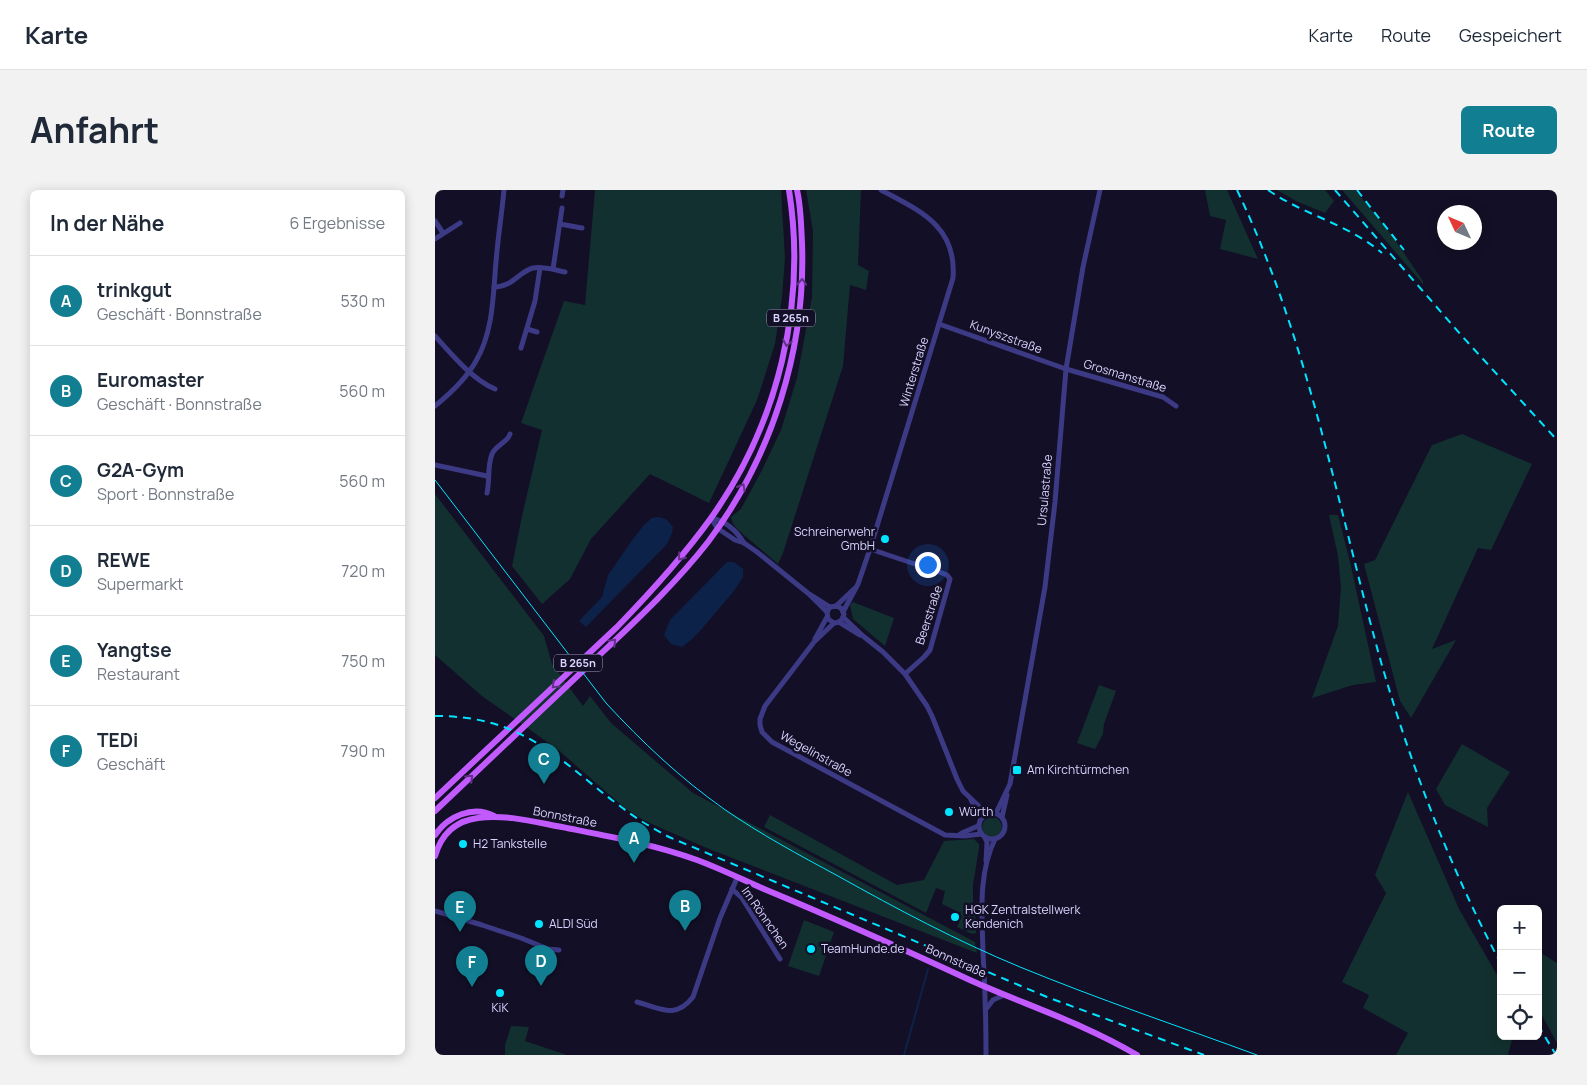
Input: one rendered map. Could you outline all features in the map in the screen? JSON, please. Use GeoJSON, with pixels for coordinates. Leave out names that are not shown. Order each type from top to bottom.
{"type":"FeatureCollection","features":[{"type":"Feature","properties":{"kind":"main road","name":"B 265n"},"geometry":{"type":"LineString","coordinates":[[435,798],[617,627],[666,575],[711,518],[736,480],[767,409],[785,350],[791,319],[795,262],[789,190]]}},
{"type":"Feature","properties":{"kind":"main road","name":"B 265n"},"geometry":{"type":"LineString","coordinates":[[435,812],[679,576],[723,521],[761,452],[776,415],[789,372],[802,282],[802,235],[797,190]]}},
{"type":"Feature","properties":{"kind":"main road"},"geometry":{"type":"LineString","coordinates":[[435,835],[446,822],[460,815],[475,811],[482,811],[499,818]]}},
{"type":"Feature","properties":{"kind":"main road"},"geometry":{"type":"LineString","coordinates":[[435,856],[440,841],[456,825],[479,818],[499,818]]}},
{"type":"Feature","properties":{"kind":"main road","name":"Bonnstraße"},"geometry":{"type":"LineString","coordinates":[[499,818],[534,822],[629,841],[697,860],[1004,995],[1098,1034],[1137,1055]]}},
{"type":"Feature","properties":{"kind":"street"},"geometry":{"type":"LineString","coordinates":[[435,406],[449,395],[469,371],[485,343],[490,323],[504,190]]}},
{"type":"Feature","properties":{"kind":"street","name":"Winterstraße"},"geometry":{"type":"LineString","coordinates":[[836,622],[843,614],[855,589],[870,549],[953,278],[953,261],[949,244],[942,231],[929,218],[881,190]]}},
{"type":"Feature","properties":{"kind":"street","name":"Ursulastraße"},"geometry":{"type":"LineString","coordinates":[[986,1055],[983,883],[995,839],[1003,835],[1005,831],[1005,823],[1002,817],[1016,752],[1045,587],[1055,502],[1066,369],[1080,281],[1100,190]]}},
{"type":"Feature","properties":{"kind":"street"},"geometry":{"type":"LineString","coordinates":[[553,270],[562,208]]}},
{"type":"Feature","properties":{"kind":"street"},"geometry":{"type":"LineString","coordinates":[[435,221],[443,233]]}},
{"type":"Feature","properties":{"kind":"street"},"geometry":{"type":"LineString","coordinates":[[435,239],[460,223]]}},
{"type":"Feature","properties":{"kind":"street"},"geometry":{"type":"LineString","coordinates":[[560,224],[582,228]]}},
{"type":"Feature","properties":{"kind":"street"},"geometry":{"type":"LineString","coordinates":[[494,287],[507,285],[530,269],[540,268],[565,272]]}},
{"type":"Feature","properties":{"kind":"street"},"geometry":{"type":"LineString","coordinates":[[521,348],[535,301],[540,268]]}},
{"type":"Feature","properties":{"kind":"street","name":"Kunyszstraße"},"geometry":{"type":"LineString","coordinates":[[939,324],[1066,369]]}},
{"type":"Feature","properties":{"kind":"street"},"geometry":{"type":"LineString","coordinates":[[527,329],[537,332]]}},
{"type":"Feature","properties":{"kind":"street"},"geometry":{"type":"LineString","coordinates":[[435,336],[469,371],[487,386],[495,389]]}},
{"type":"Feature","properties":{"kind":"street","name":"Grosmanstraße"},"geometry":{"type":"LineString","coordinates":[[1066,369],[1163,397],[1176,406]]}},
{"type":"Feature","properties":{"kind":"street"},"geometry":{"type":"LineString","coordinates":[[487,493],[489,481],[487,476],[493,452],[509,438],[510,434]]}},
{"type":"Feature","properties":{"kind":"street"},"geometry":{"type":"LineString","coordinates":[[435,465],[487,476]]}},
{"type":"Feature","properties":{"kind":"street"},"geometry":{"type":"LineString","coordinates":[[711,518],[723,521],[739,534],[743,543]]}},
{"type":"Feature","properties":{"kind":"street"},"geometry":{"type":"LineString","coordinates":[[711,518],[717,528],[743,543],[809,594],[817,598],[830,610],[830,621],[836,622],[863,636]]}},
{"type":"Feature","properties":{"kind":"street","name":"Beerstraße"},"geometry":{"type":"LineString","coordinates":[[870,549],[942,573],[950,579],[930,650],[905,674]]}},
{"type":"Feature","properties":{"kind":"street","name":"Winterstraße"},"geometry":{"type":"LineString","coordinates":[[830,610],[855,589]]}},
{"type":"Feature","properties":{"kind":"street"},"geometry":{"type":"LineString","coordinates":[[830,610],[841,608],[843,614],[863,636],[883,652],[905,674],[927,706],[939,730],[963,791],[987,814]]}},
{"type":"Feature","properties":{"kind":"street","name":"Wegelinstraße"},"geometry":{"type":"LineString","coordinates":[[814,642],[830,610]]}},
{"type":"Feature","properties":{"kind":"street","name":"Wegelinstraße"},"geometry":{"type":"LineString","coordinates":[[836,622],[814,642],[765,706],[760,719],[762,732],[772,742],[945,835],[983,836]]}},
{"type":"Feature","properties":{"kind":"street","name":"Ursulastraße"},"geometry":{"type":"LineString","coordinates":[[996,813],[1007,792]]}},
{"type":"Feature","properties":{"kind":"street"},"geometry":{"type":"LineString","coordinates":[[971,799],[981,819],[987,814],[996,813],[1002,817]]}},
{"type":"Feature","properties":{"kind":"street","name":"Ursulastraße"},"geometry":{"type":"LineString","coordinates":[[981,819],[979,826],[987,842],[987,864]]}},
{"type":"Feature","properties":{"kind":"street"},"geometry":{"type":"LineString","coordinates":[[959,835],[979,826]]}},
{"type":"Feature","properties":{"kind":"street"},"geometry":{"type":"LineString","coordinates":[[983,836],[995,839]]}},
{"type":"Feature","properties":{"kind":"street"},"geometry":{"type":"LineString","coordinates":[[637,1002],[669,1011],[677,1011],[693,997],[720,918],[737,878]]}},
{"type":"Feature","properties":{"kind":"street","name":"Im Rönnchen"},"geometry":{"type":"LineString","coordinates":[[732,889],[742,898],[781,959]]}},
{"type":"Feature","properties":{"kind":"street"},"geometry":{"type":"LineString","coordinates":[[436,913],[482,925],[548,949],[559,950]]}},
{"type":"Feature","properties":{"kind":"street"},"geometry":{"type":"LineString","coordinates":[[986,1009],[993,1000],[1004,995]]}},
{"type":"Feature","properties":{"kind":"green space"},"geometry":{"type":"Polygon","coordinates":[[[595,190],[781,190],[785,258],[782,297],[775,344],[757,400],[709,503],[650,474],[591,539],[570,579],[542,604],[512,566],[542,430],[521,423],[564,301],[585,305],[595,190]]]}},
{"type":"Feature","properties":{"kind":"green space"},"geometry":{"type":"Polygon","coordinates":[[[806,190],[861,190],[858,265],[869,271],[866,290],[850,285],[843,366],[778,564],[738,530],[733,524],[731,517],[741,509],[781,430],[797,378],[812,297],[813,231],[806,190]]]}},
{"type":"Feature","properties":{"kind":"green space"},"geometry":{"type":"Polygon","coordinates":[[[1205,190],[1227,190],[1258,259],[1220,249],[1226,220],[1210,216],[1205,190]]]}},
{"type":"Feature","properties":{"kind":"green space"},"geometry":{"type":"Polygon","coordinates":[[[1277,190],[1325,190],[1334,201],[1325,213],[1296,201],[1277,190]]]}},
{"type":"Feature","properties":{"kind":"green space"},"geometry":{"type":"Polygon","coordinates":[[[1342,190],[1356,191],[1391,234],[1423,281],[1423,284],[1342,190]]]}},
{"type":"Feature","properties":{"kind":"green space"},"geometry":{"type":"Polygon","coordinates":[[[1462,434],[1532,464],[1491,550],[1478,548],[1432,649],[1456,640],[1411,718],[1400,701],[1364,564],[1375,560],[1432,445],[1462,434]]]}},
{"type":"Feature","properties":{"kind":"green space"},"geometry":{"type":"Polygon","coordinates":[[[435,494],[544,636],[552,664],[583,706],[590,696],[611,723],[693,793],[975,942],[977,953],[709,849],[645,821],[626,809],[557,749],[482,696],[435,655],[435,494]]]}},
{"type":"Feature","properties":{"kind":"green space"},"geometry":{"type":"Polygon","coordinates":[[[1329,515],[1338,515],[1376,682],[1353,685],[1312,698],[1338,626],[1341,587],[1338,556],[1329,515]]]}},
{"type":"Feature","properties":{"kind":"green space"},"geometry":{"type":"Polygon","coordinates":[[[853,602],[894,618],[885,646],[853,619],[850,605],[853,602]]]}},
{"type":"Feature","properties":{"kind":"green space"},"geometry":{"type":"Polygon","coordinates":[[[1099,685],[1116,691],[1104,724],[1103,734],[1095,749],[1077,743],[1099,685]]]}},
{"type":"Feature","properties":{"kind":"green space"},"geometry":{"type":"Polygon","coordinates":[[[1462,744],[1510,772],[1487,808],[1488,827],[1445,805],[1436,789],[1462,744]]]}},
{"type":"Feature","properties":{"kind":"green space"},"geometry":{"type":"Polygon","coordinates":[[[1408,792],[1459,909],[1497,975],[1497,1040],[1512,1040],[1508,1055],[1396,1055],[1408,1033],[1363,1008],[1369,995],[1342,982],[1386,893],[1375,875],[1408,792]]]}},
{"type":"Feature","properties":{"kind":"green space"},"geometry":{"type":"Polygon","coordinates":[[[770,815],[897,885],[924,880],[944,841],[974,839],[979,844],[973,885],[976,933],[972,934],[957,927],[962,916],[960,915],[961,913],[942,904],[945,891],[936,888],[926,913],[764,827],[770,815]]]}},
{"type":"Feature","properties":{"kind":"green space"},"geometry":{"type":"Polygon","coordinates":[[[988,817],[996,817],[1002,823],[1002,831],[996,837],[988,837],[982,831],[982,823],[988,817]]]}},
{"type":"Feature","properties":{"kind":"green space","name":"TeamHunde.de"},"geometry":{"type":"Polygon","coordinates":[[[804,920],[834,932],[819,976],[788,966],[804,920]]]}},
{"type":"Feature","properties":{"kind":"green space"},"geometry":{"type":"Polygon","coordinates":[[[1542,954],[1557,963],[1557,1043],[1542,1015],[1542,954]]]}},
{"type":"Feature","properties":{"kind":"green space"},"geometry":{"type":"Polygon","coordinates":[[[511,1026],[529,1027],[525,1041],[567,1055],[505,1055],[505,1045],[511,1026]]]}},
{"type":"Feature","properties":{"kind":"water"},"geometry":{"type":"Polygon","coordinates":[[[652,518],[666,519],[673,527],[667,544],[586,627],[579,621],[602,597],[608,575],[644,525],[652,518]]]}},
{"type":"Feature","properties":{"kind":"water"},"geometry":{"type":"Polygon","coordinates":[[[727,562],[734,562],[743,569],[743,577],[734,591],[691,640],[682,647],[671,644],[664,635],[670,620],[727,562]]]}},
{"type":"Feature","properties":{"kind":"waterway"},"geometry":{"type":"LineString","coordinates":[[904,1055],[928,969]]}},
{"type":"Feature","properties":{"kind":"tram line"},"geometry":{"type":"LineString","coordinates":[[435,480],[606,703],[662,759],[724,809],[766,836],[809,860],[973,946],[1079,990],[1257,1055]]}},
{"type":"Feature","properties":{"kind":"railway"},"geometry":{"type":"LineString","coordinates":[[1237,190],[1262,247],[1302,363],[1381,662],[1405,740],[1449,854],[1482,928],[1497,956]]}},
{"type":"Feature","properties":{"kind":"railway"},"geometry":{"type":"LineString","coordinates":[[1268,190],[1282,199],[1355,234],[1382,253]]}},
{"type":"Feature","properties":{"kind":"railway"},"geometry":{"type":"LineString","coordinates":[[1335,190],[1461,335],[1557,440]]}},
{"type":"Feature","properties":{"kind":"railway"},"geometry":{"type":"LineString","coordinates":[[1357,190],[1404,250]]}},
{"type":"Feature","properties":{"kind":"railway"},"geometry":{"type":"LineString","coordinates":[[435,716],[481,720],[513,731],[550,751],[632,815],[669,837],[1047,997],[1204,1055]]}},
{"type":"Feature","properties":{"kind":"railway"},"geometry":{"type":"LineString","coordinates":[[1542,1032],[1556,1055]]}},
{"type":"Feature","properties":{"kind":"place","name":"Schreinerwehr GmbH"},"geometry":{"type":"Point","coordinates":[885,539]}},
{"type":"Feature","properties":{"kind":"place","name":"Am Kirchtürmchen"},"geometry":{"type":"Point","coordinates":[1017,770]}},
{"type":"Feature","properties":{"kind":"place","name":"G2A-Gym"},"geometry":{"type":"Point","coordinates":[544,784]}},
{"type":"Feature","properties":{"kind":"place","name":"Würth"},"geometry":{"type":"Point","coordinates":[949,812]}},
{"type":"Feature","properties":{"kind":"place","name":"H2 Tankstelle"},"geometry":{"type":"Point","coordinates":[463,844]}},
{"type":"Feature","properties":{"kind":"place","name":"trinkgut"},"geometry":{"type":"Point","coordinates":[634,863]}},
{"type":"Feature","properties":{"kind":"place","name":"HGK Zentralstellwerk Kendenich"},"geometry":{"type":"Point","coordinates":[955,917]}},
{"type":"Feature","properties":{"kind":"place","name":"ALDI Süd"},"geometry":{"type":"Point","coordinates":[539,924]}},
{"type":"Feature","properties":{"kind":"place","name":"Euromaster"},"geometry":{"type":"Point","coordinates":[685,931]}},
{"type":"Feature","properties":{"kind":"place","name":"Yangtse"},"geometry":{"type":"Point","coordinates":[460,932]}},
{"type":"Feature","properties":{"kind":"place","name":"TeamHunde.de"},"geometry":{"type":"Point","coordinates":[811,949]}},
{"type":"Feature","properties":{"kind":"place","name":"REWE"},"geometry":{"type":"Point","coordinates":[541,986]}},
{"type":"Feature","properties":{"kind":"place","name":"TEDi"},"geometry":{"type":"Point","coordinates":[472,987]}},
{"type":"Feature","properties":{"kind":"place","name":"KiK"},"geometry":{"type":"Point","coordinates":[500,993]}}]}
